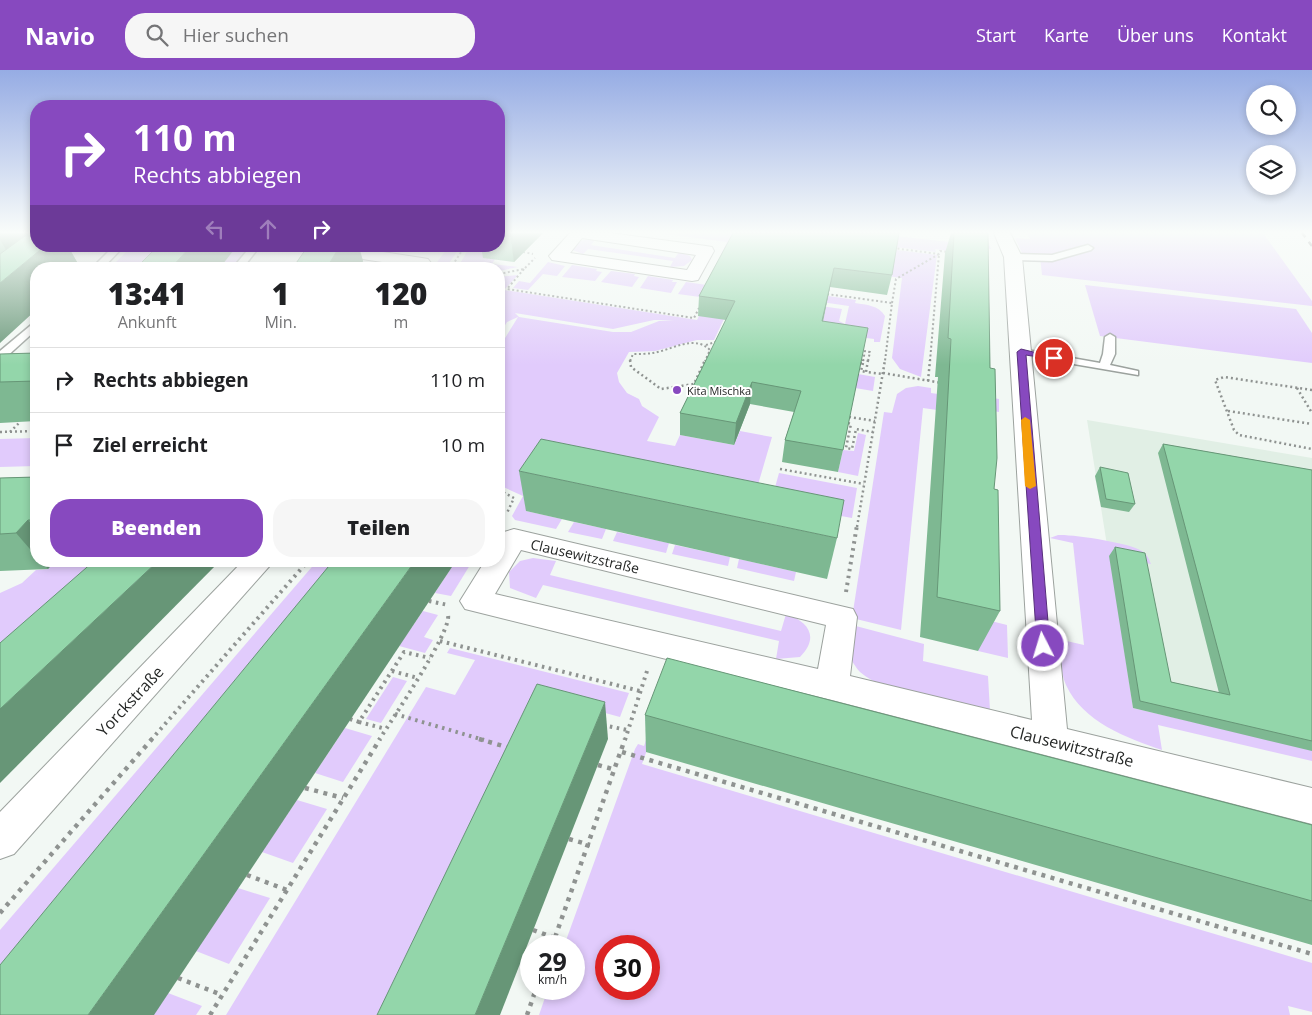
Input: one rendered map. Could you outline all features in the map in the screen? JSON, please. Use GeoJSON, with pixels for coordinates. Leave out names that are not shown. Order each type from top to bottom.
{"type":"FeatureCollection","features":[{"type":"Feature","properties":{"kind":"street"},"geometry":{"type":"LineString","coordinates":[[1015,277],[1051,741]]}},
{"type":"Feature","properties":{"kind":"street","name":"Clausewitzstraße"},"geometry":{"type":"LineString","coordinates":[[505,554],[514,539],[842,618]]}},
{"type":"Feature","properties":{"kind":"street","name":"Yorckstraße"},"geometry":{"type":"LineString","coordinates":[[0,840],[254,567]]}},
{"type":"Feature","properties":{"kind":"street","name":"Clausewitzstraße"},"geometry":{"type":"LineString","coordinates":[[497,567],[476,601],[832,686],[1312,806]]}},
{"type":"Feature","properties":{"kind":"street"},"geometry":{"type":"LineString","coordinates":[[832,686],[842,618]]}},
{"type":"Feature","properties":{"kind":"lane"},"geometry":{"type":"LineString","coordinates":[[0,357],[30,330]]}},
{"type":"Feature","properties":{"kind":"lane"},"geometry":{"type":"LineString","coordinates":[[1104,367],[1109,354],[1110,337]]}},
{"type":"Feature","properties":{"kind":"lane"},"geometry":{"type":"LineString","coordinates":[[1021,352],[1134,372]]}},
{"type":"Feature","properties":{"kind":"path"},"geometry":{"type":"LineString","coordinates":[[518,277],[508,289],[694,318],[701,304]]}},
{"type":"Feature","properties":{"kind":"path"},"geometry":{"type":"LineString","coordinates":[[842,618],[874,432],[896,279],[899,277]]}},
{"type":"Feature","properties":{"kind":"path"},"geometry":{"type":"LineString","coordinates":[[928,380],[938,277]]}},
{"type":"Feature","properties":{"kind":"path"},"geometry":{"type":"LineString","coordinates":[[823,294],[892,303]]}},
{"type":"Feature","properties":{"kind":"path"},"geometry":{"type":"LineString","coordinates":[[706,345],[710,350],[694,384],[679,384],[670,389],[661,388],[631,367],[630,360],[633,354],[653,353],[693,342],[706,345],[715,341],[724,342]]}},
{"type":"Feature","properties":{"kind":"path"},"geometry":{"type":"LineString","coordinates":[[866,372],[870,352],[865,351],[861,363],[861,371],[866,372],[928,380],[948,384]]}},
{"type":"Feature","properties":{"kind":"path"},"geometry":{"type":"LineString","coordinates":[[1312,390],[1218,377],[1215,380],[1234,430],[1239,435],[1312,449]]}},
{"type":"Feature","properties":{"kind":"path"},"geometry":{"type":"LineString","coordinates":[[688,385],[690,390]]}},
{"type":"Feature","properties":{"kind":"path"},"geometry":{"type":"LineString","coordinates":[[1296,387],[1312,413]]}},
{"type":"Feature","properties":{"kind":"path"},"geometry":{"type":"LineString","coordinates":[[1227,411],[1312,424]]}},
{"type":"Feature","properties":{"kind":"path"},"geometry":{"type":"LineString","coordinates":[[849,417],[875,421]]}},
{"type":"Feature","properties":{"kind":"path"},"geometry":{"type":"LineString","coordinates":[[10,432],[20,422]]}},
{"type":"Feature","properties":{"kind":"path"},"geometry":{"type":"LineString","coordinates":[[848,423],[851,424],[846,448],[852,449],[856,429],[874,432]]}},
{"type":"Feature","properties":{"kind":"path"},"geometry":{"type":"LineString","coordinates":[[0,432],[30,431]]}},
{"type":"Feature","properties":{"kind":"path"},"geometry":{"type":"LineString","coordinates":[[780,468],[864,484]]}},
{"type":"Feature","properties":{"kind":"path"},"geometry":{"type":"LineString","coordinates":[[505,493],[514,498],[505,517]]}},
{"type":"Feature","properties":{"kind":"path"},"geometry":{"type":"LineString","coordinates":[[0,913],[303,567]]}},
{"type":"Feature","properties":{"kind":"path"},"geometry":{"type":"LineString","coordinates":[[430,601],[451,605]]}},
{"type":"Feature","properties":{"kind":"path"},"geometry":{"type":"LineString","coordinates":[[210,1015],[440,641],[449,619],[447,611]]}},
{"type":"Feature","properties":{"kind":"path"},"geometry":{"type":"LineString","coordinates":[[440,641],[640,691]]}},
{"type":"Feature","properties":{"kind":"path"},"geometry":{"type":"LineString","coordinates":[[360,722],[404,652],[430,658]]}},
{"type":"Feature","properties":{"kind":"path"},"geometry":{"type":"LineString","coordinates":[[556,935],[616,770],[649,665]]}},
{"type":"Feature","properties":{"kind":"path"},"geometry":{"type":"LineString","coordinates":[[392,672],[418,678]]}},
{"type":"Feature","properties":{"kind":"path"},"geometry":{"type":"LineString","coordinates":[[396,714],[514,749],[509,758]]}},
{"type":"Feature","properties":{"kind":"path"},"geometry":{"type":"LineString","coordinates":[[350,719],[386,729]]}},
{"type":"Feature","properties":{"kind":"path"},"geometry":{"type":"LineString","coordinates":[[600,724],[627,730]]}},
{"type":"Feature","properties":{"kind":"path"},"geometry":{"type":"LineString","coordinates":[[622,752],[1312,954]]}},
{"type":"Feature","properties":{"kind":"path"},"geometry":{"type":"LineString","coordinates":[[598,766],[616,770]]}},
{"type":"Feature","properties":{"kind":"path"},"geometry":{"type":"LineString","coordinates":[[305,788],[343,798]]}},
{"type":"Feature","properties":{"kind":"path"},"geometry":{"type":"LineString","coordinates":[[569,839],[590,845]]}},
{"type":"Feature","properties":{"kind":"path"},"geometry":{"type":"LineString","coordinates":[[247,874],[287,890]]}},
{"type":"Feature","properties":{"kind":"path"},"geometry":{"type":"LineString","coordinates":[[533,930],[547,935]]}},
{"type":"Feature","properties":{"kind":"path"},"geometry":{"type":"LineString","coordinates":[[178,978],[222,995]]}},
{"type":"Feature","properties":{"kind":"path"},"geometry":{"type":"LineString","coordinates":[[527,1015],[532,1000]]}},
{"type":"Feature","properties":{"kind":"shaded area"},"geometry":{"type":"Polygon","coordinates":[[[505,277],[516,277],[505,289],[505,277]]]}},
{"type":"Feature","properties":{"kind":"shaded area"},"geometry":{"type":"Polygon","coordinates":[[[535,277],[540,277],[528,290],[513,288],[519,281],[530,283],[535,277]]]}},
{"type":"Feature","properties":{"kind":"shaded area"},"geometry":{"type":"Polygon","coordinates":[[[563,277],[598,277],[595,281],[563,277]]]}},
{"type":"Feature","properties":{"kind":"shaded area"},"geometry":{"type":"Polygon","coordinates":[[[605,277],[639,277],[632,287],[601,282],[605,277]]]}},
{"type":"Feature","properties":{"kind":"shaded area"},"geometry":{"type":"Polygon","coordinates":[[[647,277],[677,282],[671,293],[640,288],[647,277]]]}},
{"type":"Feature","properties":{"kind":"shaded area"},"geometry":{"type":"Polygon","coordinates":[[[895,277],[934,277],[921,377],[900,369],[892,358],[902,278],[895,277]]]}},
{"type":"Feature","properties":{"kind":"shaded area"},"geometry":{"type":"Polygon","coordinates":[[[1060,277],[1295,277],[1312,301],[1312,306],[1060,277]]]}},
{"type":"Feature","properties":{"kind":"shaded area"},"geometry":{"type":"Polygon","coordinates":[[[717,280],[856,300],[855,303],[872,306],[885,316],[880,342],[874,342],[874,339],[724,319],[714,340],[697,340],[655,351],[629,352],[617,373],[619,382],[627,393],[639,399],[642,406],[659,417],[647,441],[675,446],[680,435],[734,445],[740,431],[772,437],[757,488],[774,491],[779,473],[857,488],[852,518],[830,514],[526,511],[562,519],[556,529],[515,520],[512,516],[523,496],[505,488],[505,338],[518,317],[507,322],[505,325],[505,290],[697,320],[717,280]],[[793,298],[792,302],[842,309],[839,321],[845,324],[849,306],[793,298]],[[515,313],[519,317],[613,332],[631,332],[659,321],[674,320],[654,320],[613,329],[515,313]]]}},
{"type":"Feature","properties":{"kind":"shaded area"},"geometry":{"type":"Polygon","coordinates":[[[686,282],[707,285],[700,297],[678,294],[686,282]]]}},
{"type":"Feature","properties":{"kind":"shaded area"},"geometry":{"type":"Polygon","coordinates":[[[1085,285],[1296,309],[1312,333],[1312,363],[1100,336],[1085,285]]]}},
{"type":"Feature","properties":{"kind":"shaded area"},"geometry":{"type":"Polygon","coordinates":[[[858,374],[875,377],[873,391],[855,388],[858,374]]]}},
{"type":"Feature","properties":{"kind":"shaded area"},"geometry":{"type":"Polygon","coordinates":[[[918,386],[931,388],[931,393],[999,399],[999,412],[937,401],[937,410],[923,408],[901,630],[852,618],[884,412],[892,413],[897,394],[906,388],[918,386]]]}},
{"type":"Feature","properties":{"kind":"shaded area"},"geometry":{"type":"Polygon","coordinates":[[[1087,420],[1312,458],[1312,749],[1133,708],[1087,420]]]}},
{"type":"Feature","properties":{"kind":"shaded area"},"geometry":{"type":"Polygon","coordinates":[[[858,433],[866,435],[858,476],[838,472],[843,450],[854,451],[858,433]]]}},
{"type":"Feature","properties":{"kind":"shaded area"},"geometry":{"type":"Polygon","coordinates":[[[30,438],[30,466],[0,467],[0,439],[30,438]]]}},
{"type":"Feature","properties":{"kind":"shaded area"},"geometry":{"type":"Polygon","coordinates":[[[574,522],[606,529],[602,539],[568,532],[574,522]]]}},
{"type":"Feature","properties":{"kind":"shaded area"},"geometry":{"type":"Polygon","coordinates":[[[617,532],[669,543],[666,553],[613,541],[617,532]]]}},
{"type":"Feature","properties":{"kind":"shaded area"},"geometry":{"type":"Polygon","coordinates":[[[1058,535],[1114,542],[1136,548],[1147,555],[1151,564],[1110,556],[1133,708],[1312,750],[1312,761],[1158,725],[1162,750],[1107,727],[1083,709],[1066,685],[1060,663],[1058,639],[1084,645],[1073,543],[1050,538],[1058,535]]]}},
{"type":"Feature","properties":{"kind":"shaded area"},"geometry":{"type":"Polygon","coordinates":[[[675,545],[730,557],[728,566],[672,554],[675,545]]]}},
{"type":"Feature","properties":{"kind":"shaded area"},"geometry":{"type":"Polygon","coordinates":[[[533,558],[556,561],[550,575],[781,631],[786,614],[801,621],[806,626],[809,631],[809,643],[800,657],[776,659],[779,641],[543,585],[536,598],[510,588],[509,572],[520,561],[533,558]]]}},
{"type":"Feature","properties":{"kind":"shaded area"},"geometry":{"type":"Polygon","coordinates":[[[739,559],[796,572],[794,581],[737,568],[739,559]]]}},
{"type":"Feature","properties":{"kind":"shaded area"},"geometry":{"type":"Polygon","coordinates":[[[50,567],[155,567],[0,700],[0,593],[22,583],[36,570],[48,569],[50,567]]]}},
{"type":"Feature","properties":{"kind":"shaded area"},"geometry":{"type":"Polygon","coordinates":[[[312,567],[378,567],[0,1015],[0,930],[312,567]]]}},
{"type":"Feature","properties":{"kind":"shaded area"},"geometry":{"type":"Polygon","coordinates":[[[452,567],[469,567],[451,596],[435,593],[452,567]]]}},
{"type":"Feature","properties":{"kind":"shaded area"},"geometry":{"type":"Polygon","coordinates":[[[423,611],[438,615],[424,637],[433,640],[425,653],[399,646],[423,611]]]}},
{"type":"Feature","properties":{"kind":"shaded area"},"geometry":{"type":"Polygon","coordinates":[[[979,618],[1007,625],[1008,658],[978,651],[979,618]]]}},
{"type":"Feature","properties":{"kind":"shaded area"},"geometry":{"type":"Polygon","coordinates":[[[852,625],[924,644],[923,661],[988,676],[990,711],[904,693],[872,680],[858,670],[848,653],[852,625]]]}},
{"type":"Feature","properties":{"kind":"shaded area"},"geometry":{"type":"Polygon","coordinates":[[[450,648],[629,693],[620,717],[561,701],[411,1015],[226,1015],[426,687],[455,695],[475,660],[447,653],[450,648]]]}},
{"type":"Feature","properties":{"kind":"shaded area"},"geometry":{"type":"Polygon","coordinates":[[[662,673],[692,681],[690,687],[697,689],[692,703],[666,696],[642,764],[1312,963],[1312,1012],[1288,1006],[1290,1015],[539,1015],[544,1000],[585,1000],[585,935],[568,935],[635,749],[638,744],[644,746],[652,723],[645,721],[662,673]]]}},
{"type":"Feature","properties":{"kind":"shaded area"},"geometry":{"type":"Polygon","coordinates":[[[393,677],[407,681],[381,723],[366,719],[393,677]]]}},
{"type":"Feature","properties":{"kind":"shaded area"},"geometry":{"type":"Polygon","coordinates":[[[345,728],[372,736],[343,782],[315,773],[345,728]]]}},
{"type":"Feature","properties":{"kind":"shaded area"},"geometry":{"type":"Polygon","coordinates":[[[297,800],[327,809],[293,863],[262,852],[297,800]]]}},
{"type":"Feature","properties":{"kind":"shaded area"},"geometry":{"type":"Polygon","coordinates":[[[238,888],[270,898],[229,964],[196,951],[238,888]]]}},
{"type":"Feature","properties":{"kind":"shaded area"},"geometry":{"type":"Polygon","coordinates":[[[168,993],[202,1006],[196,1015],[153,1015],[168,993]]]}},
{"type":"Feature","properties":{"kind":"building"},"geometry":{"type":"Polygon","coordinates":[[[0,277],[7,277],[0,283],[0,277]]]}},
{"type":"Feature","properties":{"kind":"building"},"geometry":{"type":"Polygon","coordinates":[[[709,277],[832,277],[822,321],[868,328],[843,450],[785,440],[801,391],[752,382],[736,423],[680,413],[735,301],[699,296],[709,277]]]}},
{"type":"Feature","properties":{"kind":"building"},"geometry":{"type":"Polygon","coordinates":[[[951,277],[989,277],[990,368],[995,369],[997,458],[994,489],[998,490],[1000,611],[937,597],[951,339],[948,338],[951,277]]]}},
{"type":"Feature","properties":{"kind":"building"},"geometry":{"type":"Polygon","coordinates":[[[30,353],[30,381],[0,382],[0,354],[30,353]]]}},
{"type":"Feature","properties":{"kind":"building"},"geometry":{"type":"Polygon","coordinates":[[[541,439],[844,500],[837,538],[519,471],[541,439]]]}},
{"type":"Feature","properties":{"kind":"building"},"geometry":{"type":"Polygon","coordinates":[[[1163,444],[1312,470],[1312,741],[1140,701],[1115,547],[1145,553],[1171,682],[1230,695],[1163,444]]]}},
{"type":"Feature","properties":{"kind":"building"},"geometry":{"type":"Polygon","coordinates":[[[1100,467],[1128,473],[1135,504],[1106,499],[1100,467]]]}},
{"type":"Feature","properties":{"kind":"building"},"geometry":{"type":"Polygon","coordinates":[[[30,477],[30,520],[16,533],[0,534],[0,478],[30,477]]]}},
{"type":"Feature","properties":{"kind":"building"},"geometry":{"type":"Polygon","coordinates":[[[87,567],[152,567],[0,709],[0,643],[87,567]]]}},
{"type":"Feature","properties":{"kind":"building"},"geometry":{"type":"Polygon","coordinates":[[[328,567],[411,567],[88,1015],[0,1015],[0,965],[328,567]]]}},
{"type":"Feature","properties":{"kind":"building"},"geometry":{"type":"Polygon","coordinates":[[[667,658],[1312,825],[1312,901],[645,715],[667,658]]]}},
{"type":"Feature","properties":{"kind":"building"},"geometry":{"type":"Polygon","coordinates":[[[537,684],[605,702],[475,1015],[377,1015],[537,684]]]}},
{"type":"Feature","properties":{"kind":"slow traffic"},"geometry":{"type":"LineString","coordinates":[[1025,420],[1030,486]]}},
{"type":"Feature","properties":{"kind":"place","name":"Kita Mischka"},"geometry":{"type":"Point","coordinates":[677,390]}},
{"type":"Feature","properties":{"kind":"route"},"geometry":{"type":"LineString","coordinates":[[1043,646],[1021,352],[1054,358]]}}]}
